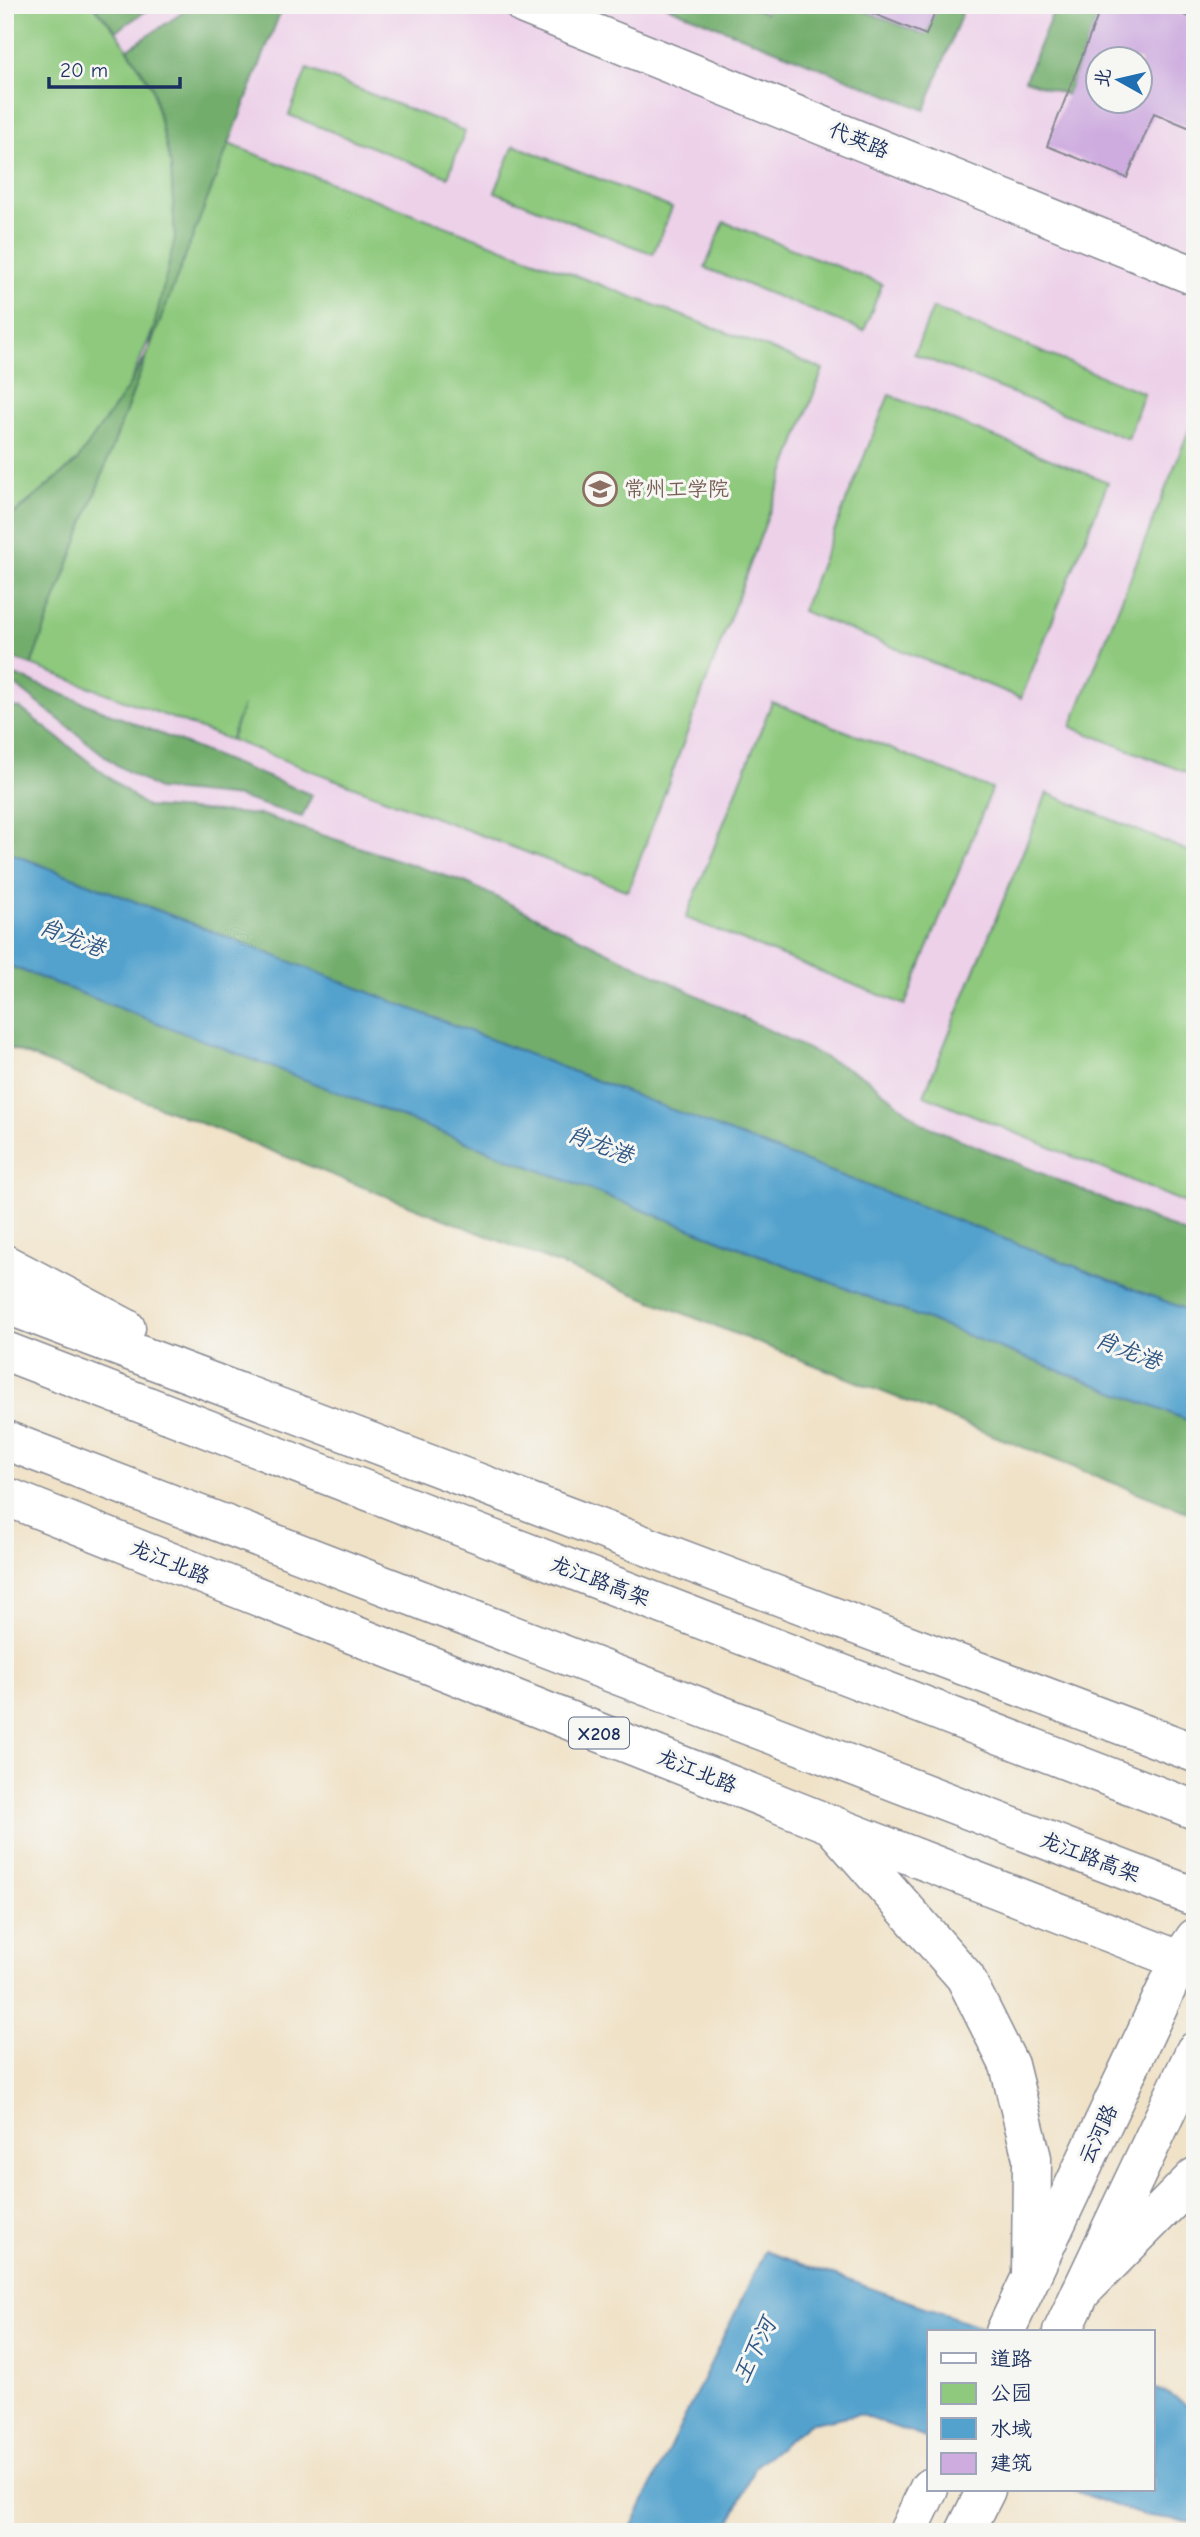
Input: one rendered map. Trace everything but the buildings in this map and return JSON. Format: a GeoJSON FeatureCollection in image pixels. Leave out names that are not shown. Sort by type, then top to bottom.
{"type":"FeatureCollection","features":[{"type":"Feature","properties":{"kind":"main road","name":"代英路"},"geometry":{"type":"LineString","coordinates":[[524,5],[1195,276]]}},
{"type":"Feature","properties":{"kind":"main road"},"geometry":{"type":"LineString","coordinates":[[5,1264],[270,1404]]}},
{"type":"Feature","properties":{"kind":"main road"},"geometry":{"type":"LineString","coordinates":[[5,1304],[1195,1753]]}},
{"type":"Feature","properties":{"kind":"main road","name":"龙江路高架"},"geometry":{"type":"LineString","coordinates":[[5,1351],[1195,1810]]}},
{"type":"Feature","properties":{"kind":"main road","name":"龙江路高架"},"geometry":{"type":"LineString","coordinates":[[5,1440],[1195,1897]]}},
{"type":"Feature","properties":{"kind":"main road","name":"龙江北路"},"geometry":{"type":"LineString","coordinates":[[5,1496],[832,1825],[1190,1954]]}},
{"type":"Feature","properties":{"kind":"main road"},"geometry":{"type":"LineString","coordinates":[[832,1825],[965,1977],[1009,2065],[1032,2158],[1018,2304]]}},
{"type":"Feature","properties":{"kind":"main road","name":"云河路"},"geometry":{"type":"LineString","coordinates":[[1018,2304],[1190,1954]]}},
{"type":"Feature","properties":{"kind":"main road"},"geometry":{"type":"LineString","coordinates":[[1070,2316],[1195,2051]]}},
{"type":"Feature","properties":{"kind":"main road"},"geometry":{"type":"LineString","coordinates":[[1070,2316],[1195,2178]]}},
{"type":"Feature","properties":{"kind":"main road"},"geometry":{"type":"LineString","coordinates":[[908,2532],[927,2492]]}},
{"type":"Feature","properties":{"kind":"main road"},"geometry":{"type":"LineString","coordinates":[[964,2532],[984,2494]]}},
{"type":"Feature","properties":{"kind":"shaded area","name":"常州工学院"},"geometry":{"type":"Polygon","coordinates":[[[5,5],[1195,5],[1195,1349],[5,876],[5,5]]]}},
{"type":"Feature","properties":{"kind":"green space"},"geometry":{"type":"Polygon","coordinates":[[[5,5],[93,5],[116,31],[152,87],[171,166],[175,238],[156,323],[123,399],[76,462],[16,512],[5,516],[5,5]]]}},
{"type":"Feature","properties":{"kind":"green space"},"geometry":{"type":"Polygon","coordinates":[[[93,5],[155,5],[116,31],[93,5]]]}},
{"type":"Feature","properties":{"kind":"green space"},"geometry":{"type":"Polygon","coordinates":[[[194,5],[283,5],[148,352],[175,238],[171,166],[152,87],[128,49],[194,5]]]}},
{"type":"Feature","properties":{"kind":"green space"},"geometry":{"type":"Polygon","coordinates":[[[664,5],[747,5],[765,13],[769,5],[850,5],[925,35],[938,5],[965,5],[925,110],[664,5]]]}},
{"type":"Feature","properties":{"kind":"green space"},"geometry":{"type":"Polygon","coordinates":[[[1056,5],[1102,5],[1067,95],[1025,80],[1056,5]]]}},
{"type":"Feature","properties":{"kind":"green space"},"geometry":{"type":"Polygon","coordinates":[[[307,69],[465,131],[448,177],[289,115],[307,69]]]}},
{"type":"Feature","properties":{"kind":"green space"},"geometry":{"type":"Polygon","coordinates":[[[226,143],[823,369],[628,891],[231,740],[243,705],[230,740],[31,665],[226,143]]]}},
{"type":"Feature","properties":{"kind":"green space"},"geometry":{"type":"Polygon","coordinates":[[[514,145],[672,208],[653,254],[495,192],[514,145]]]}},
{"type":"Feature","properties":{"kind":"green space"},"geometry":{"type":"Polygon","coordinates":[[[724,222],[882,284],[864,331],[705,268],[724,222]]]}},
{"type":"Feature","properties":{"kind":"green space"},"geometry":{"type":"Polygon","coordinates":[[[933,308],[1144,393],[1128,439],[914,354],[933,308]]]}},
{"type":"Feature","properties":{"kind":"green space"},"geometry":{"type":"Polygon","coordinates":[[[148,352],[31,665],[5,656],[5,516],[17,512],[76,462],[127,389],[148,352]]]}},
{"type":"Feature","properties":{"kind":"green space"},"geometry":{"type":"Polygon","coordinates":[[[889,395],[1108,482],[1021,698],[802,611],[889,395]]]}},
{"type":"Feature","properties":{"kind":"green space"},"geometry":{"type":"Polygon","coordinates":[[[1195,415],[1195,776],[1071,727],[1195,415]]]}},
{"type":"Feature","properties":{"kind":"green space"},"geometry":{"type":"Polygon","coordinates":[[[5,671],[312,795],[302,817],[239,797],[158,789],[115,764],[18,687],[5,687],[5,671]]]}},
{"type":"Feature","properties":{"kind":"green space"},"geometry":{"type":"Polygon","coordinates":[[[772,702],[992,789],[905,1005],[686,918],[772,702]]]}},
{"type":"Feature","properties":{"kind":"green space"},"geometry":{"type":"Polygon","coordinates":[[[5,706],[20,708],[147,807],[262,815],[467,883],[865,1077],[923,1124],[1195,1237],[1195,1313],[5,851],[5,706]]]}},
{"type":"Feature","properties":{"kind":"green space"},"geometry":{"type":"Polygon","coordinates":[[[1047,793],[1195,854],[1195,1207],[924,1095],[1047,793]]]}},
{"type":"Feature","properties":{"kind":"green space"},"geometry":{"type":"Polygon","coordinates":[[[5,964],[1195,1423],[1195,1515],[5,1046],[5,964]]]}},
{"type":"Feature","properties":{"kind":"water","name":"肖龙港"},"geometry":{"type":"Polygon","coordinates":[[[5,851],[1195,1313],[1195,1423],[5,964],[5,851]]]}},
{"type":"Feature","properties":{"kind":"water","name":"王下河"},"geometry":{"type":"Polygon","coordinates":[[[765,2251],[990,2330],[927,2330],[927,2438],[858,2414],[808,2424],[756,2466],[726,2532],[629,2532],[765,2251]]]}},
{"type":"Feature","properties":{"kind":"water"},"geometry":{"type":"Polygon","coordinates":[[[1154,2388],[1195,2410],[1195,2522],[1142,2515],[1077,2492],[1154,2492],[1154,2388]]]}},
{"type":"Feature","properties":{"kind":"place","name":"常州工学院"},"geometry":{"type":"Point","coordinates":[600,489]}}]}
